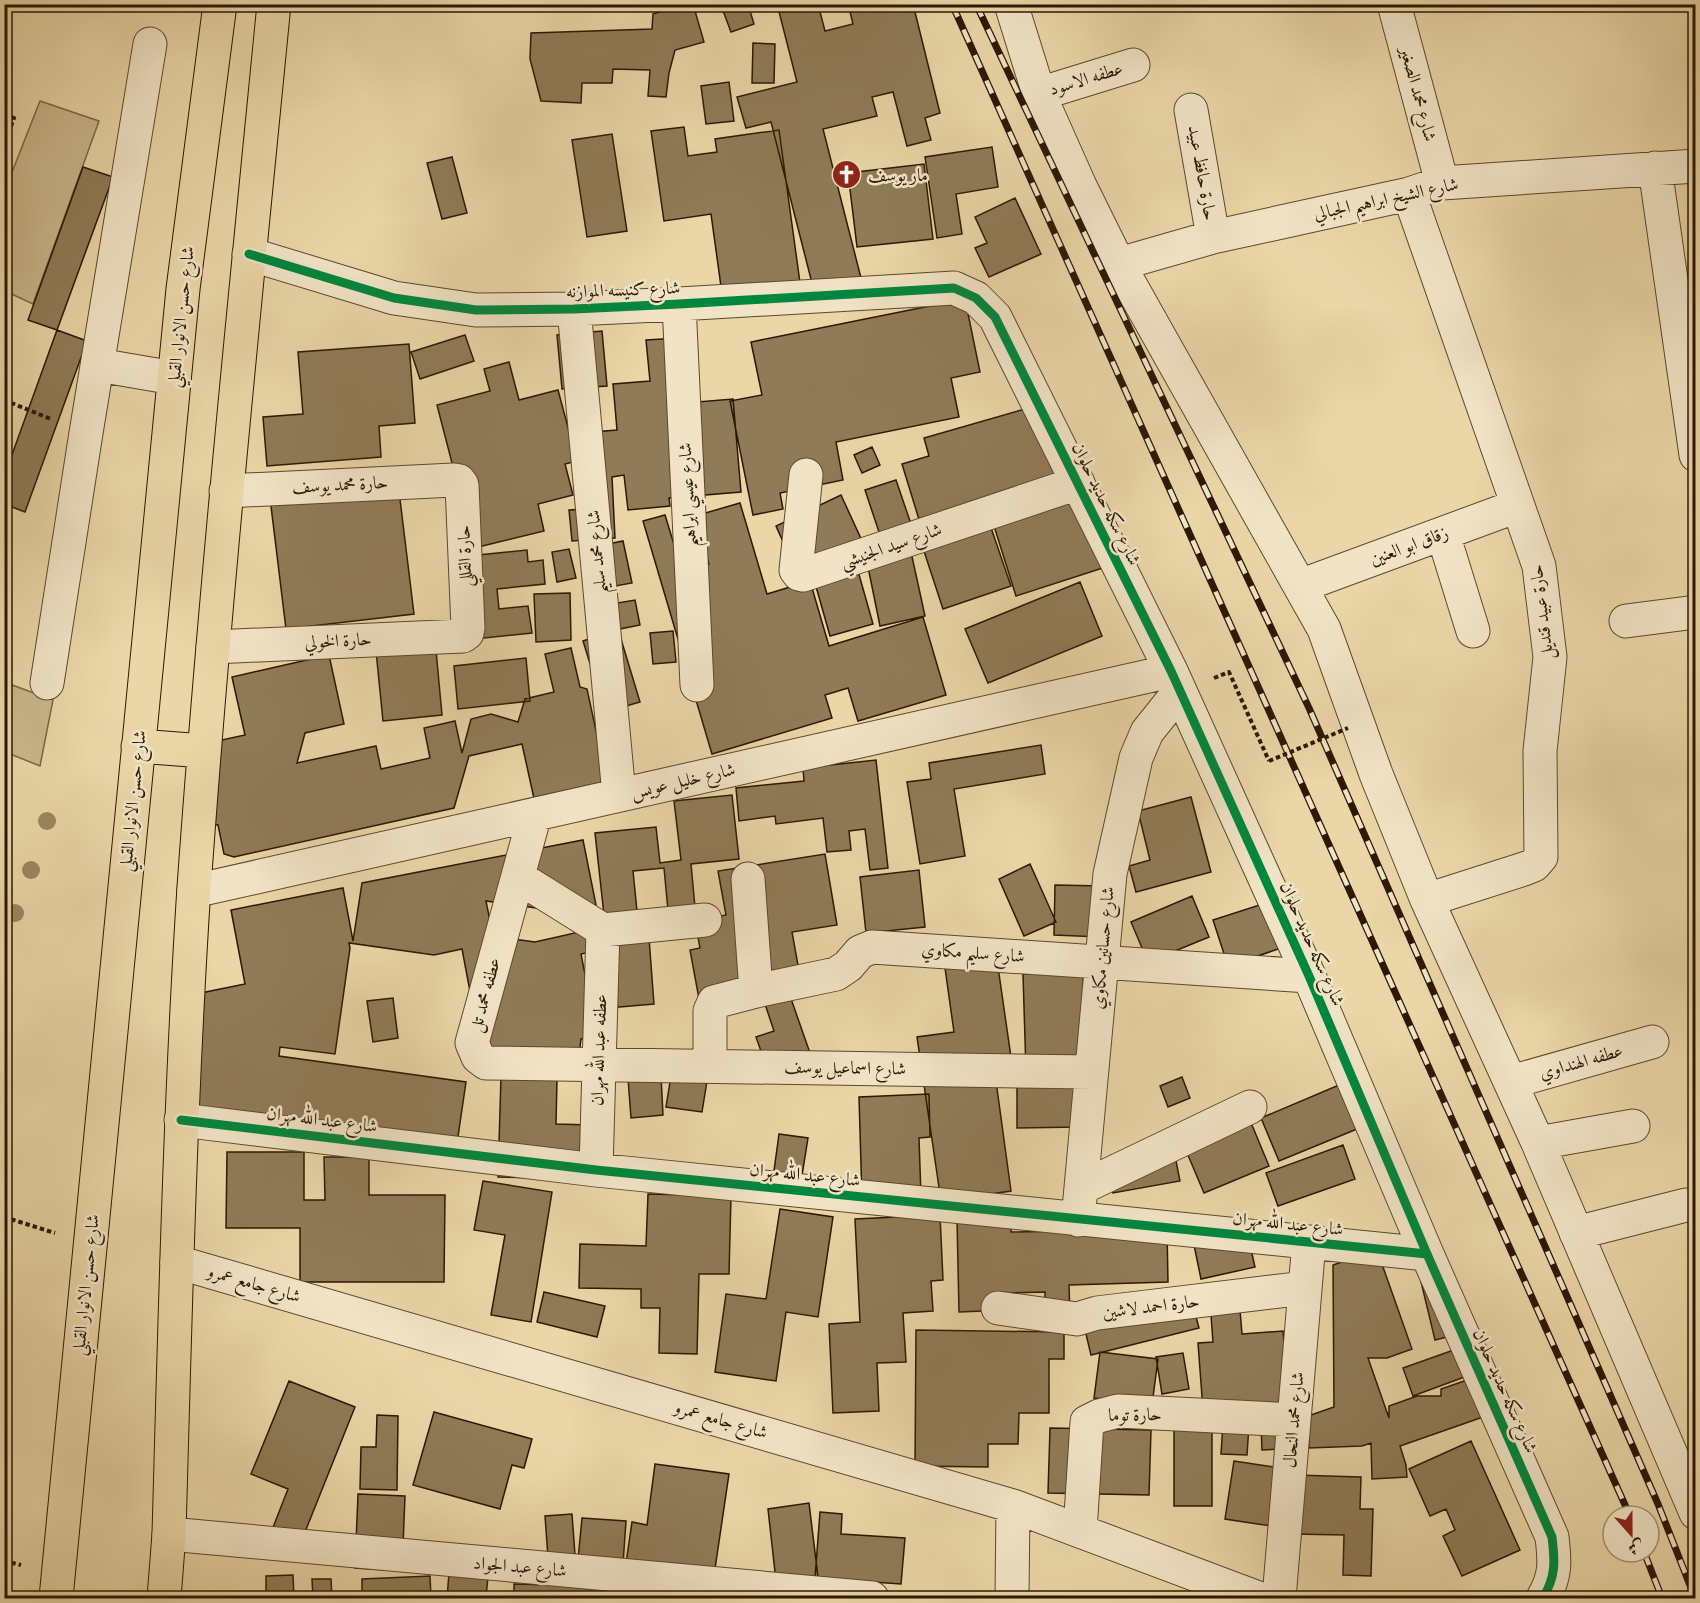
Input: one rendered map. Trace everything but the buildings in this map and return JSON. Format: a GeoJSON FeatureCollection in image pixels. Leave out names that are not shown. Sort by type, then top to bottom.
{"type":"FeatureCollection","features":[{"type":"Feature","properties":{"kind":"main road","name":"شارع حسن الانوار القبلي"},"geometry":{"type":"LineString","coordinates":[[56,1599],[183,289],[220,4]]}},
{"type":"Feature","properties":{"kind":"main road"},"geometry":{"type":"LineString","coordinates":[[164,1599],[169,1534],[181,1119],[194,891],[226,491],[274,4]]}},
{"type":"Feature","properties":{"kind":"main road"},"geometry":{"type":"LineString","coordinates":[[138,746],[204,751]]}},
{"type":"Feature","properties":{"kind":"street"},"geometry":{"type":"LineString","coordinates":[[1011,4],[1039,94],[1080,186],[1119,264],[1324,629],[1376,774],[1427,900],[1538,1143],[1695,1513]]}},
{"type":"Feature","properties":{"kind":"street","name":"شارع محمد الصغير"},"geometry":{"type":"LineString","coordinates":[[1394,4],[1442,183]]}},
{"type":"Feature","properties":{"kind":"street"},"geometry":{"type":"LineString","coordinates":[[47,683],[150,44]]}},
{"type":"Feature","properties":{"kind":"street","name":"عطفه الاسود"},"geometry":{"type":"LineString","coordinates":[[1039,94],[1133,65]]}},
{"type":"Feature","properties":{"kind":"street","name":"حارة حافظ عبيد"},"geometry":{"type":"LineString","coordinates":[[1191,110],[1213,237]]}},
{"type":"Feature","properties":{"kind":"street","name":"شارع الشيخ ابراهيم الجبالي"},"geometry":{"type":"LineString","coordinates":[[1119,264],[1213,237],[1409,194],[1442,183],[1695,166]]}},
{"type":"Feature","properties":{"kind":"street"},"geometry":{"type":"LineString","coordinates":[[1655,168],[1695,450]]}},
{"type":"Feature","properties":{"kind":"street","name":"حارة عبيد قنديل"},"geometry":{"type":"LineString","coordinates":[[1409,194],[1539,566],[1550,657],[1540,751],[1540,857],[1534,865],[1524,869],[1427,900]]}},
{"type":"Feature","properties":{"kind":"street","name":"شارع كنيسه الموازنه"},"geometry":{"type":"LineString","coordinates":[[249,254],[394,298],[476,310],[574,309],[954,288],[976,298],[995,317]]}},
{"type":"Feature","properties":{"kind":"street","name":"شارع عيسي ابراهيم"},"geometry":{"type":"LineString","coordinates":[[679,304],[697,686]]}},
{"type":"Feature","properties":{"kind":"street","name":"شارع محمد سليم"},"geometry":{"type":"LineString","coordinates":[[574,309],[619,795]]}},
{"type":"Feature","properties":{"kind":"street","name":"شارع سكه حديد حلوان"},"geometry":{"type":"LineString","coordinates":[[995,317],[1175,682],[1309,976],[1427,1254],[1552,1537],[1556,1565],[1543,1599]]}},
{"type":"Feature","properties":{"kind":"street"},"geometry":{"type":"LineString","coordinates":[[98,365],[174,378]]}},
{"type":"Feature","properties":{"kind":"street","name":"شارع سيد الجنيشي"},"geometry":{"type":"LineString","coordinates":[[806,475],[796,570],[803,575],[1078,483]]}},
{"type":"Feature","properties":{"kind":"street","name":"حارة محمد يوسف"},"geometry":{"type":"LineString","coordinates":[[226,491],[453,480]]}},
{"type":"Feature","properties":{"kind":"street","name":"حارة القللي"},"geometry":{"type":"LineString","coordinates":[[453,480],[459,481],[462,485],[468,628],[467,633],[463,636]]}},
{"type":"Feature","properties":{"kind":"street","name":"زقاق ابو العنين"},"geometry":{"type":"LineString","coordinates":[[1300,586],[1517,506]]}},
{"type":"Feature","properties":{"kind":"street"},"geometry":{"type":"LineString","coordinates":[[1443,534],[1473,631]]}},
{"type":"Feature","properties":{"kind":"street"},"geometry":{"type":"LineString","coordinates":[[1626,621],[1695,612]]}},
{"type":"Feature","properties":{"kind":"street","name":"حارة الخولي"},"geometry":{"type":"LineString","coordinates":[[213,647],[463,636]]}},
{"type":"Feature","properties":{"kind":"street","name":"شارع خليل عويس"},"geometry":{"type":"LineString","coordinates":[[194,891],[619,795],[1175,682]]}},
{"type":"Feature","properties":{"kind":"street","name":"شارع حسانين مكاوي"},"geometry":{"type":"LineString","coordinates":[[1078,1220],[1110,874],[1136,758],[1147,732],[1175,682]]}},
{"type":"Feature","properties":{"kind":"street","name":"عطفه محمد تل"},"geometry":{"type":"LineString","coordinates":[[535,814],[472,1043],[478,1057],[486,1063],[599,1065]]}},
{"type":"Feature","properties":{"kind":"street"},"geometry":{"type":"LineString","coordinates":[[518,877],[603,930],[705,920]]}},
{"type":"Feature","properties":{"kind":"street"},"geometry":{"type":"LineString","coordinates":[[748,879],[756,991]]}},
{"type":"Feature","properties":{"kind":"street","name":"عطفه عبد الله مهران"},"geometry":{"type":"LineString","coordinates":[[596,1170],[603,930]]}},
{"type":"Feature","properties":{"kind":"street","name":"شارع سليم مكاوي"},"geometry":{"type":"LineString","coordinates":[[711,1066],[711,1011],[714,1002],[836,974],[848,966],[860,952],[872,947],[1309,976]]}},
{"type":"Feature","properties":{"kind":"street","name":"عطفه الهنداوي"},"geometry":{"type":"LineString","coordinates":[[1510,1083],[1652,1042]]}},
{"type":"Feature","properties":{"kind":"street","name":"شارع اسماعيل يوسف"},"geometry":{"type":"LineString","coordinates":[[599,1065],[1091,1072]]}},
{"type":"Feature","properties":{"kind":"street"},"geometry":{"type":"LineString","coordinates":[[1081,1188],[1250,1107]]}},
{"type":"Feature","properties":{"kind":"street","name":"شارع عبد الله مهران"},"geometry":{"type":"LineString","coordinates":[[181,1119],[596,1170],[1427,1254]]}},
{"type":"Feature","properties":{"kind":"street"},"geometry":{"type":"LineString","coordinates":[[1538,1143],[1633,1126]]}},
{"type":"Feature","properties":{"kind":"street"},"geometry":{"type":"LineString","coordinates":[[1576,1233],[1686,1205]]}},
{"type":"Feature","properties":{"kind":"street","name":"شارع محمد النحال"},"geometry":{"type":"LineString","coordinates":[[1279,1599],[1309,1242]]}},
{"type":"Feature","properties":{"kind":"street","name":"شارع جامع عمرو"},"geometry":{"type":"LineString","coordinates":[[177,1262],[1013,1506],[1258,1599]]}},
{"type":"Feature","properties":{"kind":"street","name":"حارة احمد لاشين"},"geometry":{"type":"LineString","coordinates":[[998,1308],[1077,1319],[1097,1313],[1305,1288]]}},
{"type":"Feature","properties":{"kind":"street","name":"حارة توما"},"geometry":{"type":"LineString","coordinates":[[1080,1531],[1087,1422],[1118,1411],[1294,1420]]}},
{"type":"Feature","properties":{"kind":"street"},"geometry":{"type":"LineString","coordinates":[[1012,1599],[1013,1506]]}},
{"type":"Feature","properties":{"kind":"street","name":"شارع عبد الجواد"},"geometry":{"type":"LineString","coordinates":[[169,1534],[659,1589],[872,1599]]}},
{"type":"Feature","properties":{"kind":"path"},"geometry":{"type":"LineString","coordinates":[[4,115],[14,118],[4,145]]}},
{"type":"Feature","properties":{"kind":"path"},"geometry":{"type":"LineString","coordinates":[[1229,672],[1269,761],[1348,728]]}},
{"type":"Feature","properties":{"kind":"path"},"geometry":{"type":"LineString","coordinates":[[4,768],[7,768],[4,774]]}},
{"type":"Feature","properties":{"kind":"path"},"geometry":{"type":"LineString","coordinates":[[4,1217],[90,1244]]}},
{"type":"Feature","properties":{"kind":"shaded area"},"geometry":{"type":"Polygon","coordinates":[[[40,101],[99,121],[33,304],[5,291],[5,190],[40,101]]]}},
{"type":"Feature","properties":{"kind":"shaded area"},"geometry":{"type":"Polygon","coordinates":[[[4,682],[53,700],[40,766],[5,752],[4,682]]]}},
{"type":"Feature","properties":{"kind":"railway"},"geometry":{"type":"LineString","coordinates":[[952,4],[1625,1504]]}},
{"type":"Feature","properties":{"kind":"railway"},"geometry":{"type":"LineString","coordinates":[[976,4],[1309,708],[1658,1504],[1695,1598]]}},
{"type":"Feature","properties":{"kind":"railway"},"geometry":{"type":"LineString","coordinates":[[1649,1564],[1662,1598]]}},
{"type":"Feature","properties":{"kind":"cycle path"},"geometry":{"type":"LineString","coordinates":[[249,254],[394,298],[476,310],[574,309],[954,288],[976,298],[995,317],[1171,671],[1309,976],[1427,1254],[1552,1537],[1554,1569],[1543,1598]]}},
{"type":"Feature","properties":{"kind":"cycle path"},"geometry":{"type":"LineString","coordinates":[[181,1120],[596,1170],[1427,1254]]}},
{"type":"Feature","properties":{"kind":"place","name":"مار يوسف"},"geometry":{"type":"Point","coordinates":[847,175]}}]}
